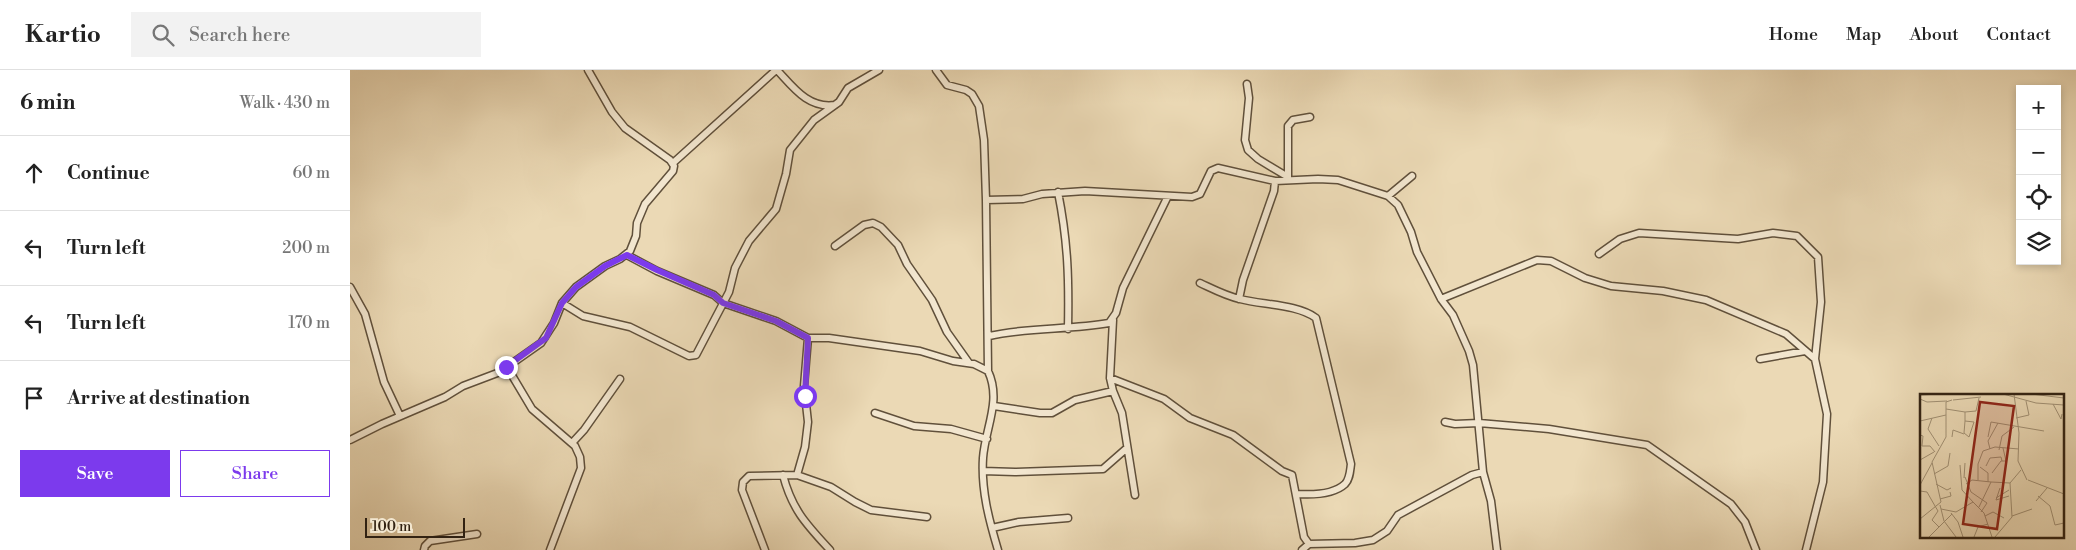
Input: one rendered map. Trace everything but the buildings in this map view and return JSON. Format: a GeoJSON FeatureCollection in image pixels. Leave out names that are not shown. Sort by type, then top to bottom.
{"type":"FeatureCollection","features":[{"type":"Feature","properties":{"kind":"street"},"geometry":{"type":"LineString","coordinates":[[588,70],[612,112],[625,128],[673,163]]}},
{"type":"Feature","properties":{"kind":"street"},"geometry":{"type":"LineString","coordinates":[[350,440],[439,400],[463,386],[500,372],[546,338],[562,303],[585,279],[627,255],[634,243],[637,223],[645,204],[673,172],[673,163],[776,70],[800,94],[810,101],[820,105],[835,105]]}},
{"type":"Feature","properties":{"kind":"street"},"geometry":{"type":"LineString","coordinates":[[562,303],[583,316],[630,326],[691,356],[696,355],[729,292],[735,268],[749,241],[776,209],[786,174],[790,150],[814,120],[835,105],[848,88],[879,70]]}},
{"type":"Feature","properties":{"kind":"street"},"geometry":{"type":"LineString","coordinates":[[936,70],[947,85],[966,90],[972,94],[979,106],[984,140],[989,336],[988,371],[993,385],[994,406],[983,456],[983,471],[985,502],[998,550]]}},
{"type":"Feature","properties":{"kind":"street"},"geometry":{"type":"LineString","coordinates":[[1247,84],[1249,98],[1245,140],[1248,150],[1288,179]]}},
{"type":"Feature","properties":{"kind":"street"},"geometry":{"type":"LineString","coordinates":[[1288,179],[1288,126],[1293,120],[1310,117]]}},
{"type":"Feature","properties":{"kind":"street"},"geometry":{"type":"LineString","coordinates":[[986,200],[1085,191],[1197,196],[1212,169],[1218,168],[1276,181],[1288,179],[1338,180],[1388,196],[1398,205],[1411,232],[1417,252],[1442,299],[1453,315],[1469,351],[1477,388],[1483,472],[1491,501],[1497,550]]}},
{"type":"Feature","properties":{"kind":"street"},"geometry":{"type":"LineString","coordinates":[[1388,196],[1412,176]]}},
{"type":"Feature","properties":{"kind":"street"},"geometry":{"type":"LineString","coordinates":[[1239,299],[1243,280],[1276,181]]}},
{"type":"Feature","properties":{"kind":"street"},"geometry":{"type":"LineString","coordinates":[[1058,192],[1069,260],[1068,329]]}},
{"type":"Feature","properties":{"kind":"street"},"geometry":{"type":"LineString","coordinates":[[1135,495],[1122,413],[1110,378],[1113,320],[1123,288],[1168,196]]}},
{"type":"Feature","properties":{"kind":"street"},"geometry":{"type":"LineString","coordinates":[[834,246],[864,225],[873,223],[881,227],[898,245],[907,264],[932,300],[947,332],[969,363]]}},
{"type":"Feature","properties":{"kind":"street"},"geometry":{"type":"LineString","coordinates":[[1599,254],[1620,239],[1640,234],[1738,239],[1773,233],[1797,236],[1818,257],[1822,294],[1815,359],[1827,414],[1823,482],[1806,550]]}},
{"type":"Feature","properties":{"kind":"street"},"geometry":{"type":"LineString","coordinates":[[627,255],[714,295],[723,303],[776,321],[808,338],[829,338],[920,351],[953,361],[969,363],[988,371]]}},
{"type":"Feature","properties":{"kind":"street"},"geometry":{"type":"LineString","coordinates":[[1442,299],[1538,260],[1551,261],[1585,278],[1611,286],[1663,291],[1706,300],[1786,334],[1815,359]]}},
{"type":"Feature","properties":{"kind":"street"},"geometry":{"type":"LineString","coordinates":[[1200,283],[1239,299],[1275,304],[1310,314],[1317,322],[1351,464],[1349,476],[1345,483],[1335,489],[1310,495],[1297,494]]}},
{"type":"Feature","properties":{"kind":"street"},"geometry":{"type":"LineString","coordinates":[[350,287],[365,314],[384,382],[400,416]]}},
{"type":"Feature","properties":{"kind":"street"},"geometry":{"type":"LineString","coordinates":[[989,336],[1003,333],[1068,329],[1109,323],[1113,320]]}},
{"type":"Feature","properties":{"kind":"street"},"geometry":{"type":"LineString","coordinates":[[797,475],[805,446],[808,422],[804,386],[808,338]]}},
{"type":"Feature","properties":{"kind":"street"},"geometry":{"type":"LineString","coordinates":[[1760,359],[1805,352]]}},
{"type":"Feature","properties":{"kind":"street"},"geometry":{"type":"LineString","coordinates":[[506,367],[532,408],[572,443],[580,457],[581,468],[550,550]]}},
{"type":"Feature","properties":{"kind":"street"},"geometry":{"type":"LineString","coordinates":[[1110,378],[1164,399],[1190,418],[1233,435],[1282,471],[1292,475],[1304,537],[1309,544]]}},
{"type":"Feature","properties":{"kind":"street"},"geometry":{"type":"LineString","coordinates":[[572,443],[584,430],[620,379]]}},
{"type":"Feature","properties":{"kind":"street"},"geometry":{"type":"LineString","coordinates":[[994,406],[1052,413],[1075,400],[1113,391]]}},
{"type":"Feature","properties":{"kind":"street"},"geometry":{"type":"LineString","coordinates":[[875,413],[914,426],[951,429],[987,439]]}},
{"type":"Feature","properties":{"kind":"street"},"geometry":{"type":"LineString","coordinates":[[1445,422],[1549,429],[1647,444],[1731,504],[1745,522],[1756,550]]}},
{"type":"Feature","properties":{"kind":"street"},"geometry":{"type":"LineString","coordinates":[[983,471],[1016,472],[1103,469],[1128,448]]}},
{"type":"Feature","properties":{"kind":"street"},"geometry":{"type":"LineString","coordinates":[[1302,550],[1309,544],[1355,543],[1373,540],[1386,531],[1398,515],[1472,475],[1483,472]]}},
{"type":"Feature","properties":{"kind":"street"},"geometry":{"type":"LineString","coordinates":[[784,475],[792,504],[807,525],[830,550]]}},
{"type":"Feature","properties":{"kind":"street"},"geometry":{"type":"LineString","coordinates":[[765,550],[743,494],[742,485],[745,478],[750,476],[797,475],[831,487],[854,502],[871,510],[927,517]]}},
{"type":"Feature","properties":{"kind":"street"},"geometry":{"type":"LineString","coordinates":[[992,528],[1019,522],[1068,518]]}},
{"type":"Feature","properties":{"kind":"street"},"geometry":{"type":"LineString","coordinates":[[424,550],[430,541],[477,534]]}},
{"type":"Feature","properties":{"kind":"route"},"geometry":{"type":"LineString","coordinates":[[506,367],[546,338],[554,324],[560,306],[576,287],[605,266],[627,255],[714,295],[723,303],[776,321],[808,338],[804,386],[805,396]]}}]}
